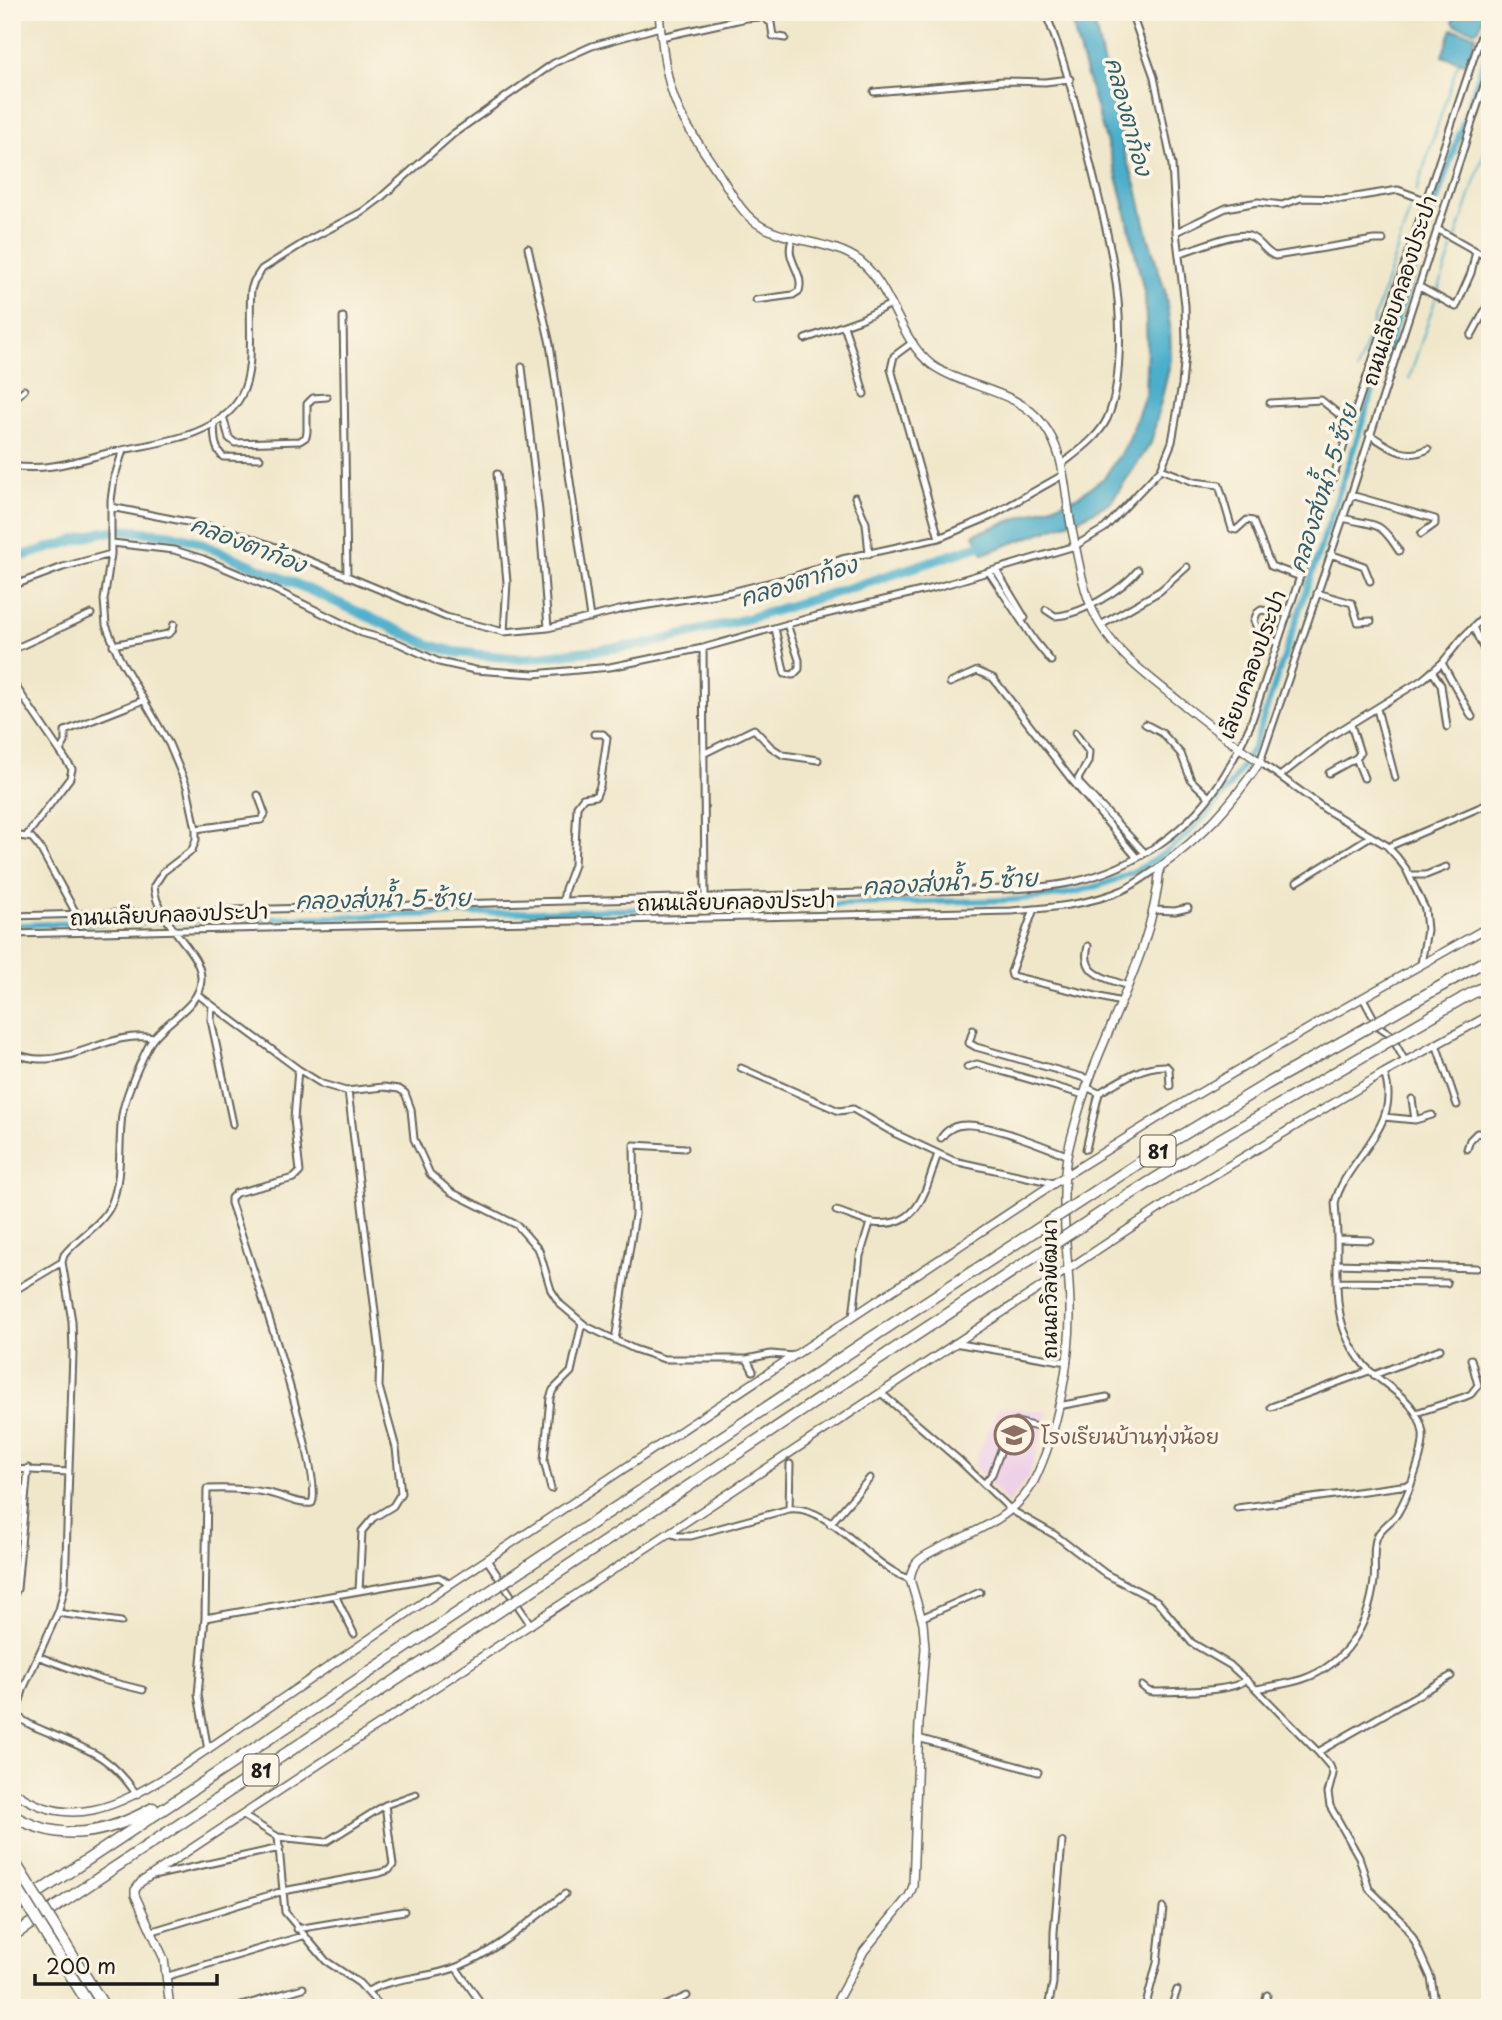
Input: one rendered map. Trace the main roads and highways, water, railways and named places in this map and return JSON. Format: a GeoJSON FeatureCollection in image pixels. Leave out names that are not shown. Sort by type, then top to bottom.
{"type":"FeatureCollection","features":[{"type":"Feature","properties":{"kind":"highway","name":"81"},"geometry":{"type":"LineString","coordinates":[[12,1910],[874,1336],[1187,1133],[1301,1064],[1490,958]]}},
{"type":"Feature","properties":{"kind":"highway","name":"81"},"geometry":{"type":"LineString","coordinates":[[12,1936],[890,1352],[1182,1162],[1328,1075],[1490,984]]}},
{"type":"Feature","properties":{"kind":"highway"},"geometry":{"type":"LineString","coordinates":[[12,1815],[47,1831],[71,1834],[95,1832],[132,1820],[218,1772]]}},
{"type":"Feature","properties":{"kind":"highway"},"geometry":{"type":"LineString","coordinates":[[12,1858],[105,2008]]}},
{"type":"Feature","properties":{"kind":"highway"},"geometry":{"type":"LineString","coordinates":[[12,1880],[91,2008]]}},
{"type":"Feature","properties":{"kind":"main road","name":"ถนนเลียบคลองประปา"},"geometry":{"type":"LineString","coordinates":[[659,12],[661,37],[674,97],[686,123],[733,196],[760,225],[792,240],[832,249],[861,262],[923,355],[938,368],[1023,406],[1037,417],[1049,432],[1059,453],[1075,546],[1091,604],[1101,625],[1118,651],[1257,760],[1242,789],[1214,822],[1160,867]]}},
{"type":"Feature","properties":{"kind":"main road","name":"ถนนถวิลพัฒนา"},"geometry":{"type":"LineString","coordinates":[[833,2008],[864,1951],[909,1896],[913,1886],[918,1738],[925,1648],[921,1618],[910,1579],[914,1566],[921,1558],[979,1530],[1023,1499],[1035,1479],[1058,1406],[1067,1362],[1070,1312],[1065,1176],[1067,1155],[1086,1087],[1142,951],[1154,910],[1160,867]]}},
{"type":"Feature","properties":{"kind":"main road"},"geometry":{"type":"LineString","coordinates":[[12,1790],[32,1802],[74,1812],[113,1806],[137,1795],[1054,1183],[1174,1108],[1490,926]]}},
{"type":"Feature","properties":{"kind":"main road"},"geometry":{"type":"LineString","coordinates":[[170,2008],[168,1976],[153,1931],[135,1890],[148,1877],[1180,1195],[1384,1073],[1490,1015]]}},
{"type":"Feature","properties":{"kind":"water"},"geometry":{"type":"Polygon","coordinates":[[[1071,12],[1092,12],[1103,62],[1117,105],[1124,153],[1137,188],[1165,291],[1171,360],[1151,443],[1111,502],[1081,518],[983,554],[974,534],[1077,497],[1104,478],[1128,442],[1145,395],[1145,296],[1121,191],[1076,39],[1071,12]]]}},
{"type":"Feature","properties":{"kind":"water"},"geometry":{"type":"Polygon","coordinates":[[[1456,12],[1484,12],[1479,29],[1476,31],[1455,25],[1453,21],[1456,12]]]}},
{"type":"Feature","properties":{"kind":"water"},"geometry":{"type":"Polygon","coordinates":[[[1452,29],[1476,35],[1467,64],[1442,56],[1452,29]]]}},
{"type":"Feature","properties":{"kind":"waterway","name":"คลองส่งน้ำ 5 ซ้าย"},"geometry":{"type":"LineString","coordinates":[[12,925],[1011,900],[1074,892],[1105,884],[1133,872],[1181,840],[1202,820],[1221,798],[1254,746],[1490,42]]}},
{"type":"Feature","properties":{"kind":"waterway"},"geometry":{"type":"LineString","coordinates":[[1416,192],[1458,63]]}},
{"type":"Feature","properties":{"kind":"waterway"},"geometry":{"type":"LineString","coordinates":[[1456,238],[1490,135]]}},
{"type":"Feature","properties":{"kind":"waterway"},"geometry":{"type":"LineString","coordinates":[[1357,371],[1413,201]]}},
{"type":"Feature","properties":{"kind":"waterway"},"geometry":{"type":"LineString","coordinates":[[1409,379],[1452,249]]}},
{"type":"Feature","properties":{"kind":"waterway","name":"คลองตาก้อง"},"geometry":{"type":"LineString","coordinates":[[12,559],[103,532],[122,530],[169,534],[192,540],[310,590],[430,645],[455,652],[521,659],[648,644],[750,618],[991,542]]}},
{"type":"Feature","properties":{"kind":"place","name":"โรงเรียนบ้านทุ่งน้อย"},"geometry":{"type":"Point","coordinates":[1014,1435]}}]}
